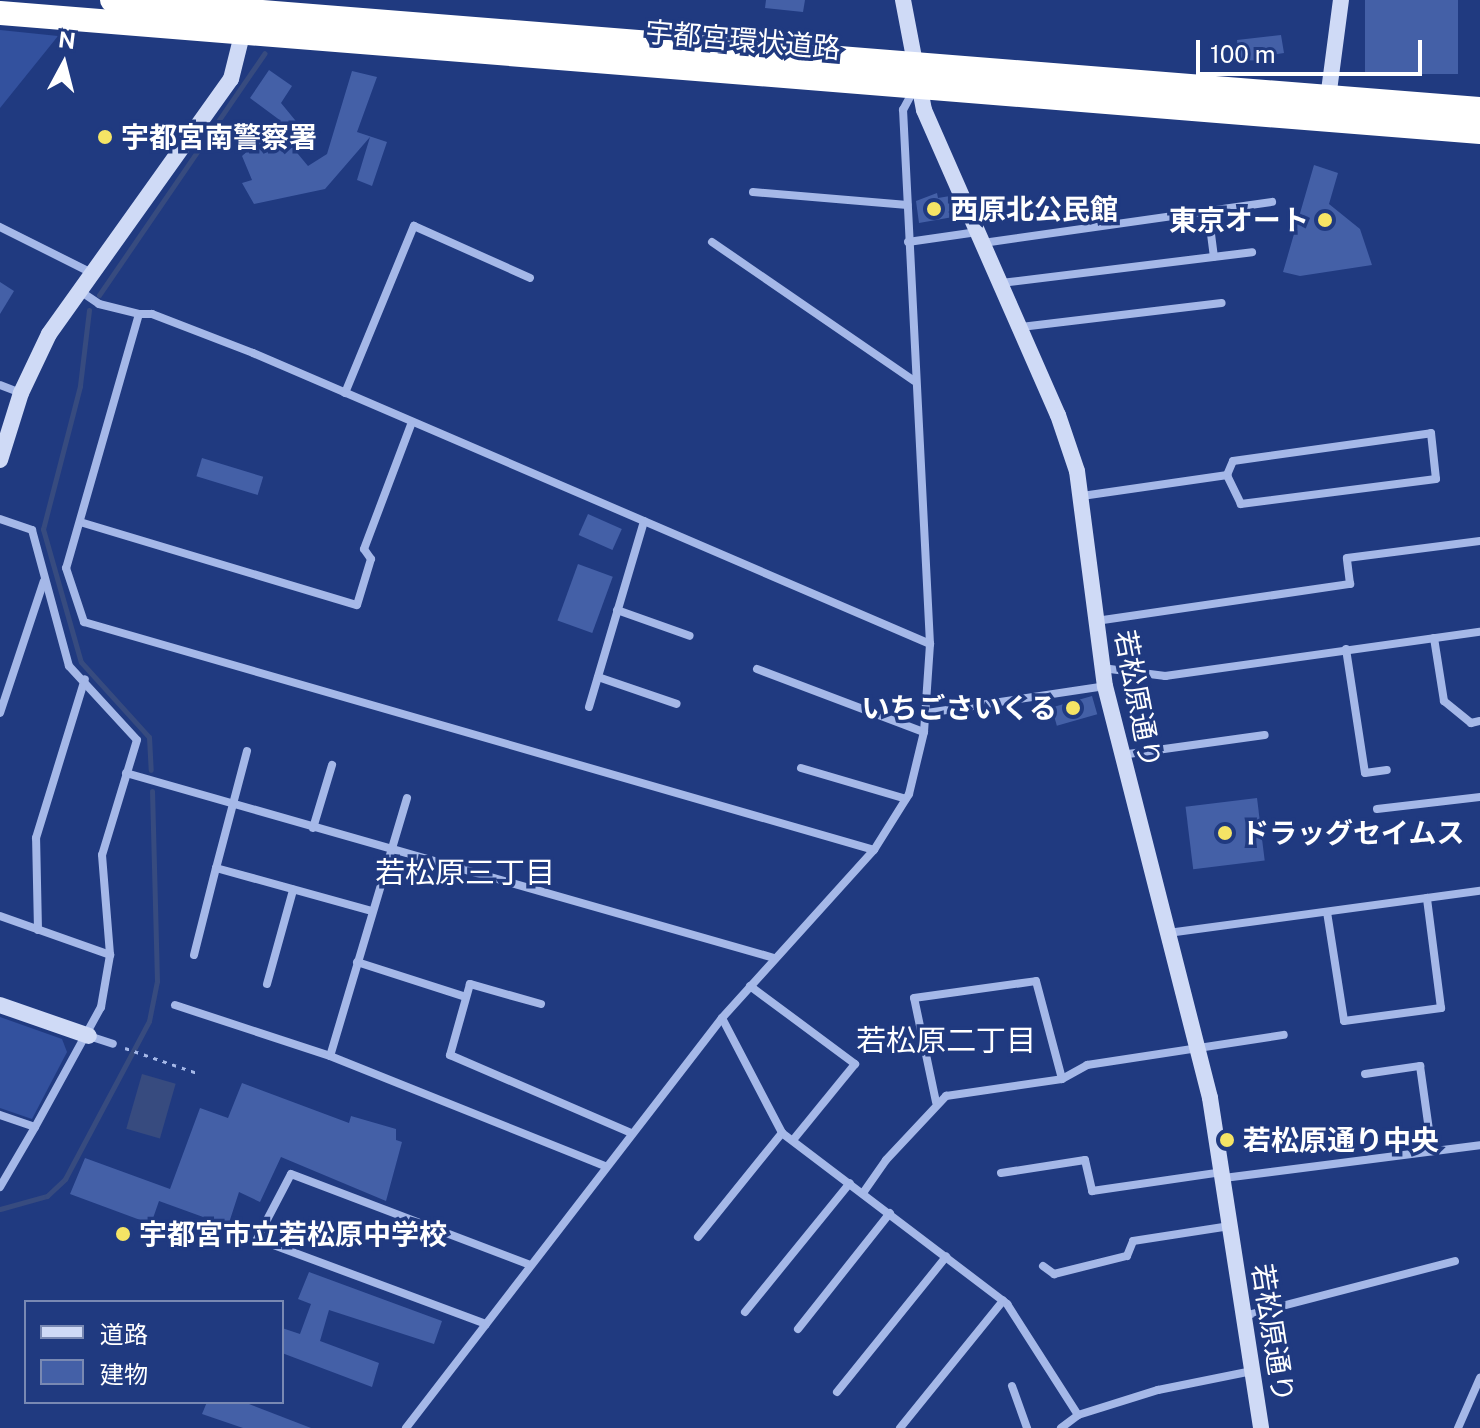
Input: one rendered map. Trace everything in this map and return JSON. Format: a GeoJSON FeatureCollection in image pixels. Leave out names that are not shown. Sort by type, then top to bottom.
{"type":"FeatureCollection","features":[{"type":"Feature","properties":{"kind":"highway","name":"宇都宮環状道路"},"geometry":{"type":"LineString","coordinates":[[112,0],[245,22]]}},
{"type":"Feature","properties":{"kind":"highway","name":"宇都宮環状道路"},"geometry":{"type":"LineString","coordinates":[[0,13],[245,22],[1327,107],[1480,109]]}},
{"type":"Feature","properties":{"kind":"highway","name":"宇都宮環状道路"},"geometry":{"type":"LineString","coordinates":[[1327,107],[1480,132]]}},
{"type":"Feature","properties":{"kind":"street","name":"若松原通り"},"geometry":{"type":"LineString","coordinates":[[903,0],[915,74],[980,237],[1058,415],[1082,496],[1105,686],[1198,1050],[1223,1175],[1261,1428]]}},
{"type":"Feature","properties":{"kind":"street"},"geometry":{"type":"LineString","coordinates":[[1327,107],[1341,0]]}},
{"type":"Feature","properties":{"kind":"street"},"geometry":{"type":"LineString","coordinates":[[0,460],[21,393],[49,334],[231,79],[245,22]]}},
{"type":"Feature","properties":{"kind":"street"},"geometry":{"type":"LineString","coordinates":[[406,1428],[722,1018],[874,850],[906,799],[927,713],[930,644],[914,381],[903,110],[915,74]]}},
{"type":"Feature","properties":{"kind":"street"},"geometry":{"type":"LineString","coordinates":[[753,192],[907,205]]}},
{"type":"Feature","properties":{"kind":"street"},"geometry":{"type":"LineString","coordinates":[[908,242],[980,237],[1272,202]]}},
{"type":"Feature","properties":{"kind":"street"},"geometry":{"type":"LineString","coordinates":[[1208,211],[1214,257]]}},
{"type":"Feature","properties":{"kind":"street"},"geometry":{"type":"LineString","coordinates":[[345,393],[414,226],[530,278]]}},
{"type":"Feature","properties":{"kind":"street"},"geometry":{"type":"LineString","coordinates":[[0,227],[92,273]]}},
{"type":"Feature","properties":{"kind":"street"},"geometry":{"type":"LineString","coordinates":[[712,242],[914,381]]}},
{"type":"Feature","properties":{"kind":"street"},"geometry":{"type":"LineString","coordinates":[[1001,283],[1252,252]]}},
{"type":"Feature","properties":{"kind":"street"},"geometry":{"type":"LineString","coordinates":[[79,291],[99,304],[139,314],[152,314],[345,393],[930,644]]}},
{"type":"Feature","properties":{"kind":"street"},"geometry":{"type":"LineString","coordinates":[[1021,327],[1222,303]]}},
{"type":"Feature","properties":{"kind":"street"},"geometry":{"type":"LineString","coordinates":[[139,314],[66,568],[84,622],[874,850]]}},
{"type":"Feature","properties":{"kind":"street"},"geometry":{"type":"LineString","coordinates":[[0,385],[21,393]]}},
{"type":"Feature","properties":{"kind":"street"},"geometry":{"type":"LineString","coordinates":[[80,522],[357,605],[371,559],[364,549],[412,422]]}},
{"type":"Feature","properties":{"kind":"street"},"geometry":{"type":"LineString","coordinates":[[1431,433],[1436,479],[1241,504],[1227,475],[1233,461],[1431,433]]}},
{"type":"Feature","properties":{"kind":"street"},"geometry":{"type":"LineString","coordinates":[[1082,496],[1227,475]]}},
{"type":"Feature","properties":{"kind":"street"},"geometry":{"type":"LineString","coordinates":[[0,519],[32,530],[69,666],[85,679],[137,740],[102,855],[110,955],[105,991],[89,1036],[0,1187]]}},
{"type":"Feature","properties":{"kind":"street"},"geometry":{"type":"LineString","coordinates":[[589,707],[644,521]]}},
{"type":"Feature","properties":{"kind":"street"},"geometry":{"type":"LineString","coordinates":[[1096,621],[1350,584],[1347,558],[1480,541]]}},
{"type":"Feature","properties":{"kind":"street"},"geometry":{"type":"LineString","coordinates":[[0,713],[44,580]]}},
{"type":"Feature","properties":{"kind":"street"},"geometry":{"type":"LineString","coordinates":[[617,610],[690,636]]}},
{"type":"Feature","properties":{"kind":"street"},"geometry":{"type":"LineString","coordinates":[[1102,668],[1165,676],[1480,632]]}},
{"type":"Feature","properties":{"kind":"street"},"geometry":{"type":"LineString","coordinates":[[1434,638],[1444,701],[1471,723],[1480,721]]}},
{"type":"Feature","properties":{"kind":"street"},"geometry":{"type":"LineString","coordinates":[[1346,649],[1365,773],[1387,770]]}},
{"type":"Feature","properties":{"kind":"street"},"geometry":{"type":"LineString","coordinates":[[757,669],[924,732]]}},
{"type":"Feature","properties":{"kind":"street"},"geometry":{"type":"LineString","coordinates":[[598,677],[677,704]]}},
{"type":"Feature","properties":{"kind":"street"},"geometry":{"type":"LineString","coordinates":[[38,930],[36,838],[85,679]]}},
{"type":"Feature","properties":{"kind":"street"},"geometry":{"type":"LineString","coordinates":[[927,713],[1105,686]]}},
{"type":"Feature","properties":{"kind":"street"},"geometry":{"type":"LineString","coordinates":[[1121,755],[1265,735]]}},
{"type":"Feature","properties":{"kind":"street"},"geometry":{"type":"LineString","coordinates":[[194,955],[247,751]]}},
{"type":"Feature","properties":{"kind":"street"},"geometry":{"type":"LineString","coordinates":[[313,828],[332,765]]}},
{"type":"Feature","properties":{"kind":"street"},"geometry":{"type":"LineString","coordinates":[[801,768],[906,799]]}},
{"type":"Feature","properties":{"kind":"street"},"geometry":{"type":"LineString","coordinates":[[126,773],[774,958]]}},
{"type":"Feature","properties":{"kind":"street"},"geometry":{"type":"LineString","coordinates":[[1377,809],[1480,797]]}},
{"type":"Feature","properties":{"kind":"street"},"geometry":{"type":"LineString","coordinates":[[330,1056],[407,798]]}},
{"type":"Feature","properties":{"kind":"street"},"geometry":{"type":"LineString","coordinates":[[216,868],[372,911]]}},
{"type":"Feature","properties":{"kind":"street"},"geometry":{"type":"LineString","coordinates":[[267,984],[293,890]]}},
{"type":"Feature","properties":{"kind":"street"},"geometry":{"type":"LineString","coordinates":[[1168,933],[1480,891]]}},
{"type":"Feature","properties":{"kind":"street"},"geometry":{"type":"LineString","coordinates":[[1327,912],[1344,1021],[1441,1008],[1427,898]]}},
{"type":"Feature","properties":{"kind":"street"},"geometry":{"type":"LineString","coordinates":[[0,916],[110,955]]}},
{"type":"Feature","properties":{"kind":"street"},"geometry":{"type":"LineString","coordinates":[[357,962],[466,997]]}},
{"type":"Feature","properties":{"kind":"street"},"geometry":{"type":"LineString","coordinates":[[936,1102],[914,998],[1036,981],[1062,1079]]}},
{"type":"Feature","properties":{"kind":"street"},"geometry":{"type":"LineString","coordinates":[[541,1004],[470,984],[450,1055],[631,1133]]}},
{"type":"Feature","properties":{"kind":"street"},"geometry":{"type":"LineString","coordinates":[[750,986],[855,1064],[793,1140]]}},
{"type":"Feature","properties":{"kind":"street"},"geometry":{"type":"LineString","coordinates":[[0,1005],[113,1044]]}},
{"type":"Feature","properties":{"kind":"street"},"geometry":{"type":"LineString","coordinates":[[175,1005],[330,1056],[605,1166]]}},
{"type":"Feature","properties":{"kind":"street"},"geometry":{"type":"LineString","coordinates":[[722,1018],[782,1133],[1003,1301],[1078,1415]]}},
{"type":"Feature","properties":{"kind":"street"},"geometry":{"type":"LineString","coordinates":[[863,1193],[936,1102],[970,1092],[1062,1079],[1087,1065],[1284,1035]]}},
{"type":"Feature","properties":{"kind":"street"},"geometry":{"type":"LineString","coordinates":[[1365,1074],[1420,1066],[1432,1151]]}},
{"type":"Feature","properties":{"kind":"street"},"geometry":{"type":"LineString","coordinates":[[0,1115],[35,1127]]}},
{"type":"Feature","properties":{"kind":"street"},"geometry":{"type":"LineString","coordinates":[[698,1237],[782,1133]]}},
{"type":"Feature","properties":{"kind":"street"},"geometry":{"type":"LineString","coordinates":[[1001,1173],[1085,1160],[1092,1191],[1480,1145]]}},
{"type":"Feature","properties":{"kind":"street"},"geometry":{"type":"LineString","coordinates":[[486,1324],[257,1239],[291,1174],[530,1265]]}},
{"type":"Feature","properties":{"kind":"street"},"geometry":{"type":"LineString","coordinates":[[745,1312],[850,1183]]}},
{"type":"Feature","properties":{"kind":"street"},"geometry":{"type":"LineString","coordinates":[[798,1329],[890,1213]]}},
{"type":"Feature","properties":{"kind":"street"},"geometry":{"type":"LineString","coordinates":[[1043,1266],[1054,1274],[1127,1256],[1133,1241],[1231,1226]]}},
{"type":"Feature","properties":{"kind":"street"},"geometry":{"type":"LineString","coordinates":[[837,1392],[946,1257]]}},
{"type":"Feature","properties":{"kind":"street"},"geometry":{"type":"LineString","coordinates":[[1244,1316],[1455,1261]]}},
{"type":"Feature","properties":{"kind":"street"},"geometry":{"type":"LineString","coordinates":[[900,1428],[1003,1301]]}},
{"type":"Feature","properties":{"kind":"street"},"geometry":{"type":"LineString","coordinates":[[1061,1428],[1078,1415],[1158,1390],[1252,1371]]}},
{"type":"Feature","properties":{"kind":"street"},"geometry":{"type":"LineString","coordinates":[[1458,1428],[1480,1378]]}},
{"type":"Feature","properties":{"kind":"street"},"geometry":{"type":"LineString","coordinates":[[1012,1386],[1027,1428]]}},
{"type":"Feature","properties":{"kind":"path"},"geometry":{"type":"LineString","coordinates":[[123,1048],[197,1073]]}},
{"type":"Feature","properties":{"kind":"shaded area"},"geometry":{"type":"Polygon","coordinates":[[[0,30],[58,36],[0,108],[0,30]]]}},
{"type":"Feature","properties":{"kind":"shaded area"},"geometry":{"type":"Polygon","coordinates":[[[0,1017],[62,1039],[67,1052],[32,1119],[0,1108],[0,1017]]]}},
{"type":"Feature","properties":{"kind":"shaded area"},"geometry":{"type":"Polygon","coordinates":[[[142,1074],[176,1084],[160,1138],[126,1129],[142,1074]]]}},
{"type":"Feature","properties":{"kind":"building"},"geometry":{"type":"Polygon","coordinates":[[[766,0],[805,0],[803,12],[765,8],[766,0]]]}},
{"type":"Feature","properties":{"kind":"building"},"geometry":{"type":"Polygon","coordinates":[[[1365,0],[1458,0],[1458,74],[1365,74],[1365,0]]]}},
{"type":"Feature","properties":{"kind":"building"},"geometry":{"type":"Polygon","coordinates":[[[1281,35],[1284,53],[1271,55],[1273,61],[1239,60],[1237,40],[1281,35]]]}},
{"type":"Feature","properties":{"kind":"building"},"geometry":{"type":"Polygon","coordinates":[[[269,70],[292,86],[281,103],[309,137],[297,134],[288,142],[308,166],[327,154],[352,71],[377,77],[357,132],[387,142],[372,186],[357,180],[370,137],[325,189],[254,204],[242,183],[252,180],[242,156],[281,121],[250,98],[269,70]]]}},
{"type":"Feature","properties":{"kind":"building","name":"東京オート"},"geometry":{"type":"Polygon","coordinates":[[[1314,165],[1338,173],[1329,204],[1360,229],[1372,265],[1300,276],[1283,272],[1314,165]]]}},
{"type":"Feature","properties":{"kind":"building","name":"西原北公民館"},"geometry":{"type":"Polygon","coordinates":[[[937,193],[938,198],[950,196],[953,217],[919,223],[916,201],[937,193]]]}},
{"type":"Feature","properties":{"kind":"building"},"geometry":{"type":"Polygon","coordinates":[[[0,282],[14,291],[0,314],[0,282]]]}},
{"type":"Feature","properties":{"kind":"building"},"geometry":{"type":"Polygon","coordinates":[[[202,458],[263,477],[258,495],[196,476],[202,458]]]}},
{"type":"Feature","properties":{"kind":"building"},"geometry":{"type":"Polygon","coordinates":[[[588,514],[622,529],[612,550],[579,535],[588,514]]]}},
{"type":"Feature","properties":{"kind":"building"},"geometry":{"type":"Polygon","coordinates":[[[578,564],[613,577],[592,633],[557,620],[578,564]]]}},
{"type":"Feature","properties":{"kind":"building","name":"いちごさいくる"},"geometry":{"type":"Polygon","coordinates":[[[1092,696],[1097,714],[1057,726],[1052,708],[1092,696]]]}},
{"type":"Feature","properties":{"kind":"building","name":"ドラッグセイムス"},"geometry":{"type":"Polygon","coordinates":[[[1257,798],[1265,861],[1193,869],[1186,807],[1257,798]]]}},
{"type":"Feature","properties":{"kind":"building"},"geometry":{"type":"Polygon","coordinates":[[[242,1083],[349,1123],[351,1116],[396,1129],[396,1140],[402,1142],[386,1201],[281,1157],[260,1202],[239,1192],[228,1226],[159,1201],[151,1224],[70,1194],[85,1158],[170,1189],[200,1108],[228,1118],[242,1083]]]}},
{"type":"Feature","properties":{"kind":"building"},"geometry":{"type":"Polygon","coordinates":[[[309,1272],[442,1321],[434,1344],[329,1310],[320,1341],[379,1363],[372,1387],[284,1354],[284,1329],[300,1334],[311,1304],[298,1299],[309,1272]]]}},
{"type":"Feature","properties":{"kind":"building"},"geometry":{"type":"Polygon","coordinates":[[[206,1404],[249,1404],[311,1428],[243,1428],[202,1414],[206,1404]]]}},
{"type":"Feature","properties":{"kind":"waterway"},"geometry":{"type":"LineString","coordinates":[[99,295],[265,53]]}},
{"type":"Feature","properties":{"kind":"waterway"},"geometry":{"type":"LineString","coordinates":[[89,310],[80,386],[43,529],[81,662],[149,737],[151,770]]}},
{"type":"Feature","properties":{"kind":"waterway"},"geometry":{"type":"LineString","coordinates":[[0,1209],[47,1196],[65,1179],[149,1021],[157,981],[152,791]]}},
{"type":"Feature","properties":{"kind":"place","name":"宇都宮南警察署"},"geometry":{"type":"Point","coordinates":[105,137]}},
{"type":"Feature","properties":{"kind":"place","name":"西原北公民館"},"geometry":{"type":"Point","coordinates":[934,209]}},
{"type":"Feature","properties":{"kind":"place","name":"東京オート"},"geometry":{"type":"Point","coordinates":[1325,220]}},
{"type":"Feature","properties":{"kind":"place","name":"いちごさいくる"},"geometry":{"type":"Point","coordinates":[1073,708]}},
{"type":"Feature","properties":{"kind":"place","name":"ドラッグセイムス"},"geometry":{"type":"Point","coordinates":[1225,833]}},
{"type":"Feature","properties":{"kind":"place","name":"若松原通り中央"},"geometry":{"type":"Point","coordinates":[1227,1140]}},
{"type":"Feature","properties":{"kind":"place","name":"宇都宮市立若松原中学校"},"geometry":{"type":"Point","coordinates":[123,1234]}},
{"type":"Feature","properties":{"kind":"district","name":"若松原三丁目"},"geometry":{"type":"Point","coordinates":[465,872]}},
{"type":"Feature","properties":{"kind":"district","name":"若松原二丁目"},"geometry":{"type":"Point","coordinates":[946,1040]}}]}
